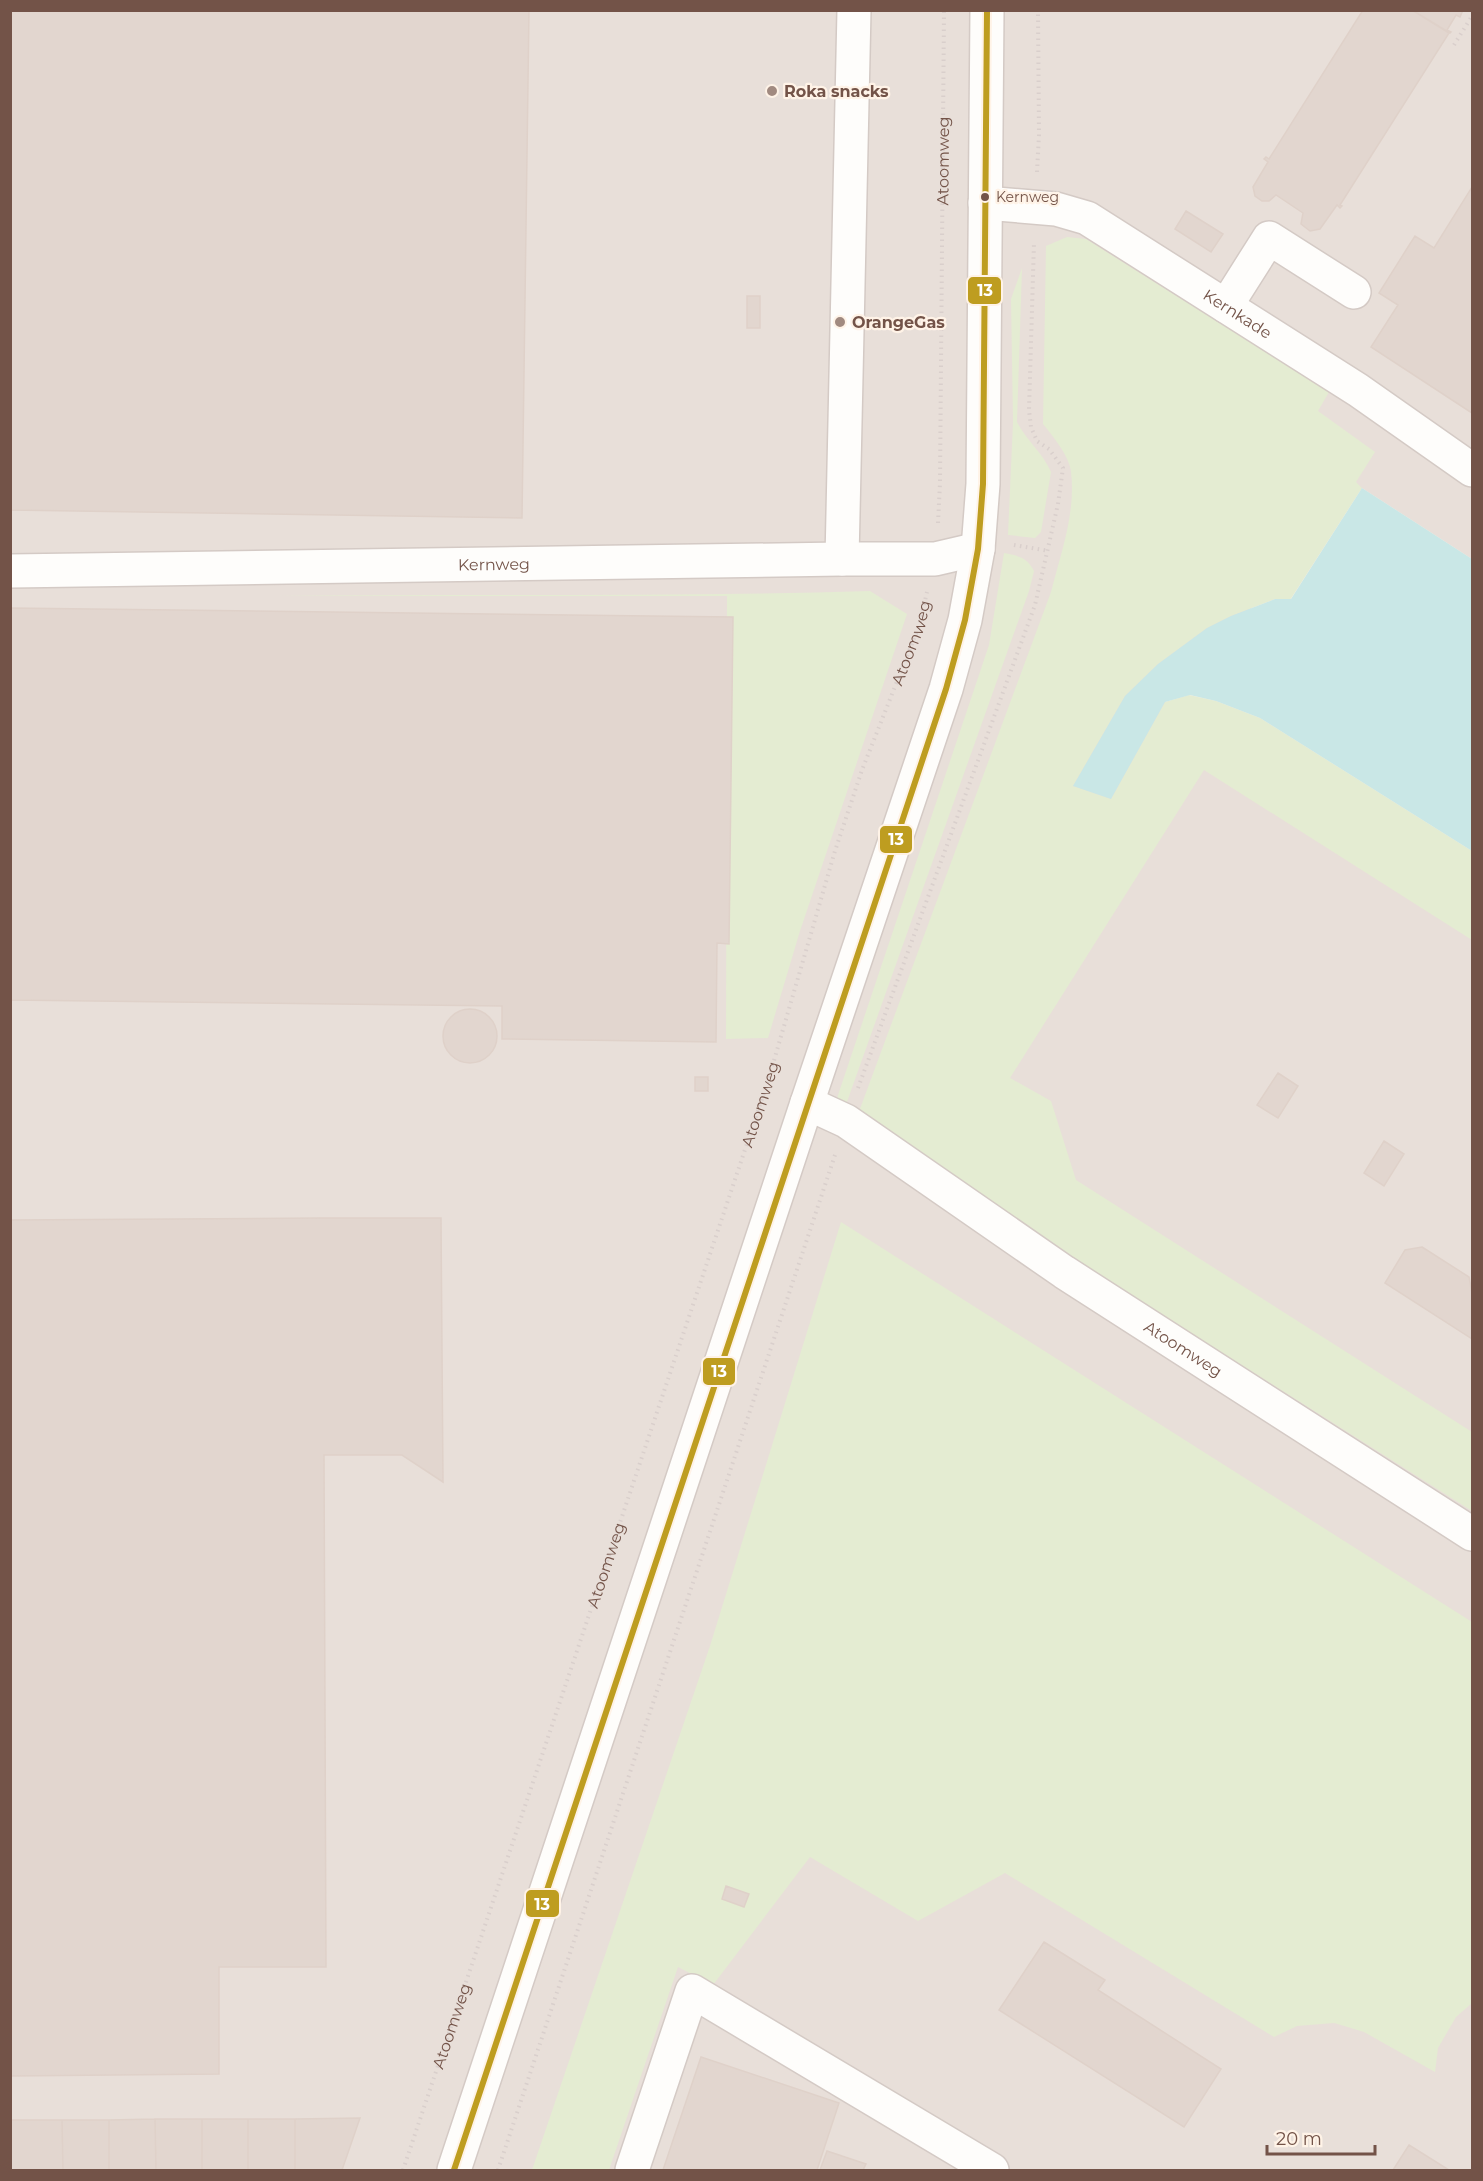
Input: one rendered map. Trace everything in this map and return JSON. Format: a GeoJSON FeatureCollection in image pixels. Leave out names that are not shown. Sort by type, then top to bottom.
{"type":"FeatureCollection","features":[{"type":"Feature","properties":{"kind":"street"},"geometry":{"type":"LineString","coordinates":[[842,558],[854,10]]}},
{"type":"Feature","properties":{"kind":"street"},"geometry":{"type":"LineString","coordinates":[[454,2170],[946,689],[965,620],[978,549],[983,484],[987,10]]}},
{"type":"Feature","properties":{"kind":"street","name":"Kernkade"},"geometry":{"type":"LineString","coordinates":[[985,203],[1056,209],[1087,218],[1358,390],[1473,470]]}},
{"type":"Feature","properties":{"kind":"street"},"geometry":{"type":"LineString","coordinates":[[1226,306],[1269,238],[1354,292]]}},
{"type":"Feature","properties":{"kind":"street","name":"Kernweg"},"geometry":{"type":"LineString","coordinates":[[10,571],[842,558],[935,559],[978,549]]}},
{"type":"Feature","properties":{"kind":"street","name":"Atoomweg"},"geometry":{"type":"LineString","coordinates":[[807,1103],[846,1121],[1064,1272],[1473,1534]]}},
{"type":"Feature","properties":{"kind":"street"},"geometry":{"type":"LineString","coordinates":[[632,2170],[692,1991],[992,2170]]}},
{"type":"Feature","properties":{"kind":"path","name":"Atoomweg"},"geometry":{"type":"LineString","coordinates":[[403,2170],[768,1081],[835,851],[859,780],[919,626],[935,559],[940,483],[944,10]]}},
{"type":"Feature","properties":{"kind":"path"},"geometry":{"type":"LineString","coordinates":[[1454,45],[1473,16]]}},
{"type":"Feature","properties":{"kind":"shaded area"},"geometry":{"type":"Polygon","coordinates":[[[11,11],[1472,11],[1472,559],[1362,488],[1165,702],[1472,851],[1472,2170],[11,2170],[11,11]]]}},
{"type":"Feature","properties":{"kind":"green space"},"geometry":{"type":"Polygon","coordinates":[[[1067,237],[1086,239],[1329,392],[1318,411],[1375,452],[1356,482],[1362,488],[1290,600],[1275,599],[1231,616],[1207,628],[1158,664],[1125,696],[1073,786],[1111,799],[1165,702],[1189,695],[1216,701],[1260,718],[1472,851],[1472,940],[1204,770],[1010,1078],[1051,1101],[1076,1180],[1472,1432],[1472,1511],[1093,1271],[1052,1242],[857,1117],[1051,592],[1063,547],[1070,517],[1071,472],[1064,453],[1043,424],[1046,246],[1067,237]]]}},
{"type":"Feature","properties":{"kind":"green space"},"geometry":{"type":"Polygon","coordinates":[[[1022,268],[1017,422],[1051,472],[1041,532],[1035,538],[1008,535],[1013,422],[1011,299],[1022,268]]]}},
{"type":"Feature","properties":{"kind":"green space"},"geometry":{"type":"Polygon","coordinates":[[[1004,553],[1022,558],[1031,566],[1034,571],[1029,591],[843,1113],[834,1107],[989,645],[1004,553]]]}},
{"type":"Feature","properties":{"kind":"green space"},"geometry":{"type":"Polygon","coordinates":[[[870,591],[907,614],[800,931],[768,1038],[726,1039],[727,596],[277,596],[648,595],[870,591]]]}},
{"type":"Feature","properties":{"kind":"green space"},"geometry":{"type":"Polygon","coordinates":[[[841,1222],[1472,1622],[1472,2003],[1456,2017],[1438,2048],[1435,2072],[1364,2032],[1334,2023],[1297,2026],[1274,2037],[1005,1873],[918,1921],[810,1857],[713,1985],[678,1967],[609,2170],[532,2170],[710,1646],[841,1222]]]}},
{"type":"Feature","properties":{"kind":"water"},"geometry":{"type":"Polygon","coordinates":[[[1362,488],[1472,559],[1472,851],[1260,718],[1216,701],[1190,695],[1165,702],[1111,799],[1073,786],[1125,696],[1158,664],[1207,628],[1231,616],[1275,599],[1291,599],[1362,488]]]}},
{"type":"Feature","properties":{"kind":"building"},"geometry":{"type":"Polygon","coordinates":[[[10,10],[529,10],[522,518],[10,510],[10,10]]]}},
{"type":"Feature","properties":{"kind":"building"},"geometry":{"type":"Polygon","coordinates":[[[1363,10],[1412,10],[1449,33],[1340,205],[1342,206],[1340,208],[1337,205],[1320,229],[1310,231],[1301,224],[1303,213],[1276,195],[1269,201],[1262,201],[1255,196],[1253,187],[1268,162],[1264,159],[1266,157],[1269,159],[1363,10]]]}},
{"type":"Feature","properties":{"kind":"building"},"geometry":{"type":"Polygon","coordinates":[[[1412,10],[1463,10],[1460,17],[1456,15],[1447,30],[1450,33],[1412,10]]]}},
{"type":"Feature","properties":{"kind":"building"},"geometry":{"type":"Polygon","coordinates":[[[1472,187],[1472,413],[1371,347],[1398,305],[1379,293],[1408,247],[1415,236],[1434,248],[1472,187]]]}},
{"type":"Feature","properties":{"kind":"building"},"geometry":{"type":"Polygon","coordinates":[[[1186,211],[1223,234],[1211,252],[1175,229],[1186,211]]]}},
{"type":"Feature","properties":{"kind":"building"},"geometry":{"type":"Polygon","coordinates":[[[747,296],[760,296],[760,328],[747,328],[747,296]]]}},
{"type":"Feature","properties":{"kind":"building"},"geometry":{"type":"Polygon","coordinates":[[[10,608],[733,617],[729,944],[717,943],[716,1042],[502,1039],[502,1006],[10,1000],[10,608]]]}},
{"type":"Feature","properties":{"kind":"building"},"geometry":{"type":"Polygon","coordinates":[[[470,1009],[480,1011],[489,1017],[495,1026],[497,1036],[495,1046],[489,1055],[480,1061],[470,1063],[460,1061],[451,1055],[445,1046],[443,1036],[445,1026],[451,1017],[460,1011],[470,1009]]]}},
{"type":"Feature","properties":{"kind":"building"},"geometry":{"type":"Polygon","coordinates":[[[1278,1073],[1298,1086],[1278,1118],[1257,1105],[1278,1073]]]}},
{"type":"Feature","properties":{"kind":"building"},"geometry":{"type":"Polygon","coordinates":[[[695,1077],[708,1077],[708,1091],[695,1091],[695,1077]]]}},
{"type":"Feature","properties":{"kind":"building"},"geometry":{"type":"Polygon","coordinates":[[[1384,1141],[1404,1154],[1384,1186],[1364,1173],[1384,1141]]]}},
{"type":"Feature","properties":{"kind":"building"},"geometry":{"type":"Polygon","coordinates":[[[441,1218],[443,1482],[402,1455],[324,1455],[326,1967],[219,1967],[219,2074],[10,2076],[10,1220],[441,1218]]]}},
{"type":"Feature","properties":{"kind":"building"},"geometry":{"type":"Polygon","coordinates":[[[1422,1247],[1469,1277],[1472,1293],[1472,1339],[1385,1283],[1405,1250],[1422,1247]]]}},
{"type":"Feature","properties":{"kind":"building"},"geometry":{"type":"Polygon","coordinates":[[[726,1886],[749,1894],[744,1907],[722,1899],[726,1886]]]}},
{"type":"Feature","properties":{"kind":"building"},"geometry":{"type":"Polygon","coordinates":[[[1044,1942],[1105,1980],[1098,1990],[1221,2069],[1184,2127],[999,2010],[1044,1942]]]}},
{"type":"Feature","properties":{"kind":"building"},"geometry":{"type":"Polygon","coordinates":[[[701,2057],[839,2103],[817,2170],[663,2170],[701,2057]]]}},
{"type":"Feature","properties":{"kind":"building"},"geometry":{"type":"Polygon","coordinates":[[[360,2118],[342,2170],[295,2170],[295,2119],[360,2118]]]}},
{"type":"Feature","properties":{"kind":"building"},"geometry":{"type":"Polygon","coordinates":[[[155,2119],[156,2170],[109,2170],[109,2120],[155,2119]]]}},
{"type":"Feature","properties":{"kind":"building"},"geometry":{"type":"Polygon","coordinates":[[[155,2119],[202,2119],[202,2170],[156,2170],[155,2119]]]}},
{"type":"Feature","properties":{"kind":"building"},"geometry":{"type":"Polygon","coordinates":[[[202,2119],[248,2119],[248,2170],[202,2170],[202,2119]]]}},
{"type":"Feature","properties":{"kind":"building"},"geometry":{"type":"Polygon","coordinates":[[[248,2119],[295,2119],[295,2170],[248,2170],[248,2119]]]}},
{"type":"Feature","properties":{"kind":"building"},"geometry":{"type":"Polygon","coordinates":[[[10,2120],[62,2120],[63,2170],[10,2170],[10,2120]]]}},
{"type":"Feature","properties":{"kind":"building"},"geometry":{"type":"Polygon","coordinates":[[[62,2120],[109,2120],[109,2170],[63,2170],[62,2120]]]}},
{"type":"Feature","properties":{"kind":"building"},"geometry":{"type":"Polygon","coordinates":[[[1409,2145],[1449,2170],[1393,2170],[1409,2145]]]}},
{"type":"Feature","properties":{"kind":"building"},"geometry":{"type":"Polygon","coordinates":[[[827,2151],[866,2164],[863,2170],[820,2170],[827,2151]]]}},
{"type":"Feature","properties":{"kind":"transit line","name":"13"},"geometry":{"type":"LineString","coordinates":[[454,2170],[946,689],[965,620],[978,549],[983,484],[987,10]]}},
{"type":"Feature","properties":{"kind":"place","name":"Roka snacks"},"geometry":{"type":"Point","coordinates":[772,91]}},
{"type":"Feature","properties":{"kind":"place","name":"Kernweg"},"geometry":{"type":"Point","coordinates":[985,197]}},
{"type":"Feature","properties":{"kind":"place","name":"OrangeGas"},"geometry":{"type":"Point","coordinates":[840,322]}}]}
